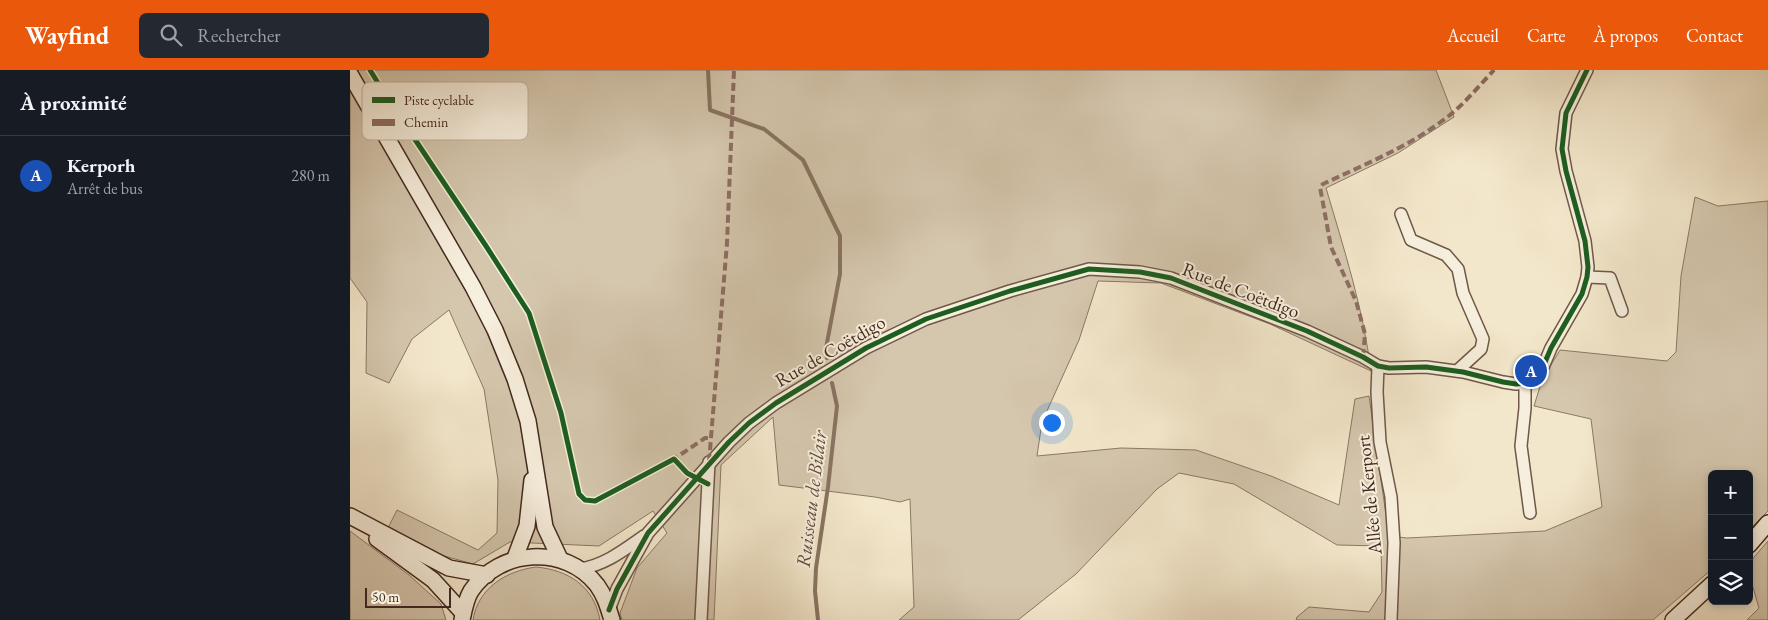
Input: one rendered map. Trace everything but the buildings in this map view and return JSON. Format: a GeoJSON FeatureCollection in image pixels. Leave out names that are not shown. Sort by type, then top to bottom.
{"type":"FeatureCollection","features":[{"type":"Feature","properties":{"kind":"main road"},"geometry":{"type":"LineString","coordinates":[[350,74],[362,95]]}},
{"type":"Feature","properties":{"kind":"main road"},"geometry":{"type":"LineString","coordinates":[[388,140],[473,287],[495,330],[518,388],[528,421],[545,527],[560,559]]}},
{"type":"Feature","properties":{"kind":"main road"},"geometry":{"type":"LineString","coordinates":[[515,558],[526,526],[534,464]]}},
{"type":"Feature","properties":{"kind":"main road"},"geometry":{"type":"LineString","coordinates":[[350,518],[449,568],[487,575]]}},
{"type":"Feature","properties":{"kind":"main road"},"geometry":{"type":"LineString","coordinates":[[350,518],[433,580],[462,617]]}},
{"type":"Feature","properties":{"kind":"main road"},"geometry":{"type":"LineString","coordinates":[[1753,540],[1768,523]]}},
{"type":"Feature","properties":{"kind":"main road"},"geometry":{"type":"LineString","coordinates":[[462,617],[470,592],[495,568],[515,558],[538,556],[560,559],[580,569],[596,584],[607,602],[610,615]]}},
{"type":"Feature","properties":{"kind":"main road"},"geometry":{"type":"LineString","coordinates":[[1673,620],[1708,588]]}},
{"type":"Feature","properties":{"kind":"street"},"geometry":{"type":"LineString","coordinates":[[1530,513],[1521,446],[1525,382],[1540,374],[1551,348],[1582,294],[1587,277],[1588,267],[1585,241],[1562,150],[1566,113],[1586,70]]}},
{"type":"Feature","properties":{"kind":"street"},"geometry":{"type":"LineString","coordinates":[[1402,214],[1411,240],[1446,256],[1458,269],[1463,293],[1483,339],[1481,349],[1457,371]]}},
{"type":"Feature","properties":{"kind":"street","name":"Rue de Coëtdigo"},"geometry":{"type":"LineString","coordinates":[[610,615],[617,589],[648,533],[709,462],[749,422],[776,403],[866,348],[926,319],[1089,269],[1140,272],[1171,278],[1307,331],[1378,366],[1389,368],[1426,367],[1457,371],[1516,384],[1525,382]]}},
{"type":"Feature","properties":{"kind":"street"},"geometry":{"type":"LineString","coordinates":[[1587,277],[1610,278],[1622,311]]}},
{"type":"Feature","properties":{"kind":"street","name":"Allée de Kerport"},"geometry":{"type":"LineString","coordinates":[[1378,366],[1377,392],[1380,442],[1391,497],[1394,543],[1391,620]]}},
{"type":"Feature","properties":{"kind":"street"},"geometry":{"type":"LineString","coordinates":[[701,620],[709,462]]}},
{"type":"Feature","properties":{"kind":"street","name":"Rue de Coëtdigo"},"geometry":{"type":"LineString","coordinates":[[580,569],[599,564],[614,557],[648,533]]}},
{"type":"Feature","properties":{"kind":"shaded area"},"geometry":{"type":"Polygon","coordinates":[[[350,70],[1436,70],[1454,117],[1398,153],[1326,188],[1358,301],[1371,371],[1270,324],[1161,283],[1098,281],[1079,340],[1042,422],[1037,456],[1121,448],[1196,450],[1271,476],[1339,505],[1355,399],[1369,396],[1389,536],[1407,538],[1545,531],[1602,507],[1591,419],[1534,406],[1542,380],[1560,350],[1667,361],[1676,352],[1681,276],[1695,197],[1718,206],[1768,201],[1768,511],[1753,526],[1753,470],[1708,470],[1708,572],[1653,620],[1296,620],[1309,607],[1369,612],[1382,592],[1381,546],[1337,545],[1234,484],[1179,473],[1157,489],[1076,574],[1018,620],[899,620],[914,607],[910,499],[900,502],[779,485],[773,417],[721,465],[714,620],[622,620],[620,613],[637,568],[667,533],[653,511],[599,546],[510,542],[473,564],[437,554],[388,528],[397,510],[478,550],[497,533],[498,480],[484,389],[449,310],[412,339],[389,383],[366,373],[367,302],[350,278],[350,70]]]}},
{"type":"Feature","properties":{"kind":"shaded area"},"geometry":{"type":"Polygon","coordinates":[[[350,531],[409,575],[441,604],[446,620],[350,620],[350,531]]]}},
{"type":"Feature","properties":{"kind":"shaded area"},"geometry":{"type":"Polygon","coordinates":[[[1768,541],[1768,620],[1747,620],[1759,608],[1753,588],[1753,558],[1768,541]]]}},
{"type":"Feature","properties":{"kind":"shaded area"},"geometry":{"type":"Polygon","coordinates":[[[536,567],[559,572],[578,582],[592,598],[600,620],[473,620],[481,599],[495,583],[514,572],[536,567]]]}},
{"type":"Feature","properties":{"kind":"waterway","name":"Ruisseau de Bilair"},"geometry":{"type":"LineString","coordinates":[[708,70],[710,110],[764,129],[803,160],[840,236],[840,274],[826,348],[827,358]]}},
{"type":"Feature","properties":{"kind":"waterway","name":"Ruisseau de Bilair"},"geometry":{"type":"LineString","coordinates":[[818,620],[815,591],[816,568],[837,406],[832,383]]}},
{"type":"Feature","properties":{"kind":"marked path"},"geometry":{"type":"LineString","coordinates":[[709,462],[727,243],[734,70]]}},
{"type":"Feature","properties":{"kind":"marked path"},"geometry":{"type":"LineString","coordinates":[[1363,357],[1365,334],[1356,301],[1331,247],[1320,187],[1399,148],[1428,131],[1456,110],[1494,70]]}},
{"type":"Feature","properties":{"kind":"marked path"},"geometry":{"type":"LineString","coordinates":[[671,461],[705,438],[711,438]]}},
{"type":"Feature","properties":{"kind":"cycle path"},"geometry":{"type":"LineString","coordinates":[[370,70],[377,82]]}},
{"type":"Feature","properties":{"kind":"cycle path"},"geometry":{"type":"LineString","coordinates":[[609,610],[617,589],[648,533],[729,442],[749,423],[776,403],[866,348],[926,319],[1010,291],[1089,269],[1140,272],[1171,278],[1307,331],[1378,366],[1389,368],[1426,367],[1463,372],[1503,382],[1525,383],[1540,374],[1551,348],[1582,294],[1587,277],[1588,267],[1585,241],[1562,149],[1566,113],[1587,70]]}},
{"type":"Feature","properties":{"kind":"cycle path"},"geometry":{"type":"LineString","coordinates":[[415,140],[529,313],[561,413],[579,494],[585,500],[595,501],[674,459],[687,473],[708,484]]}},
{"type":"Feature","properties":{"kind":"place","name":"Kerporh"},"geometry":{"type":"Point","coordinates":[1531,371]}}]}
